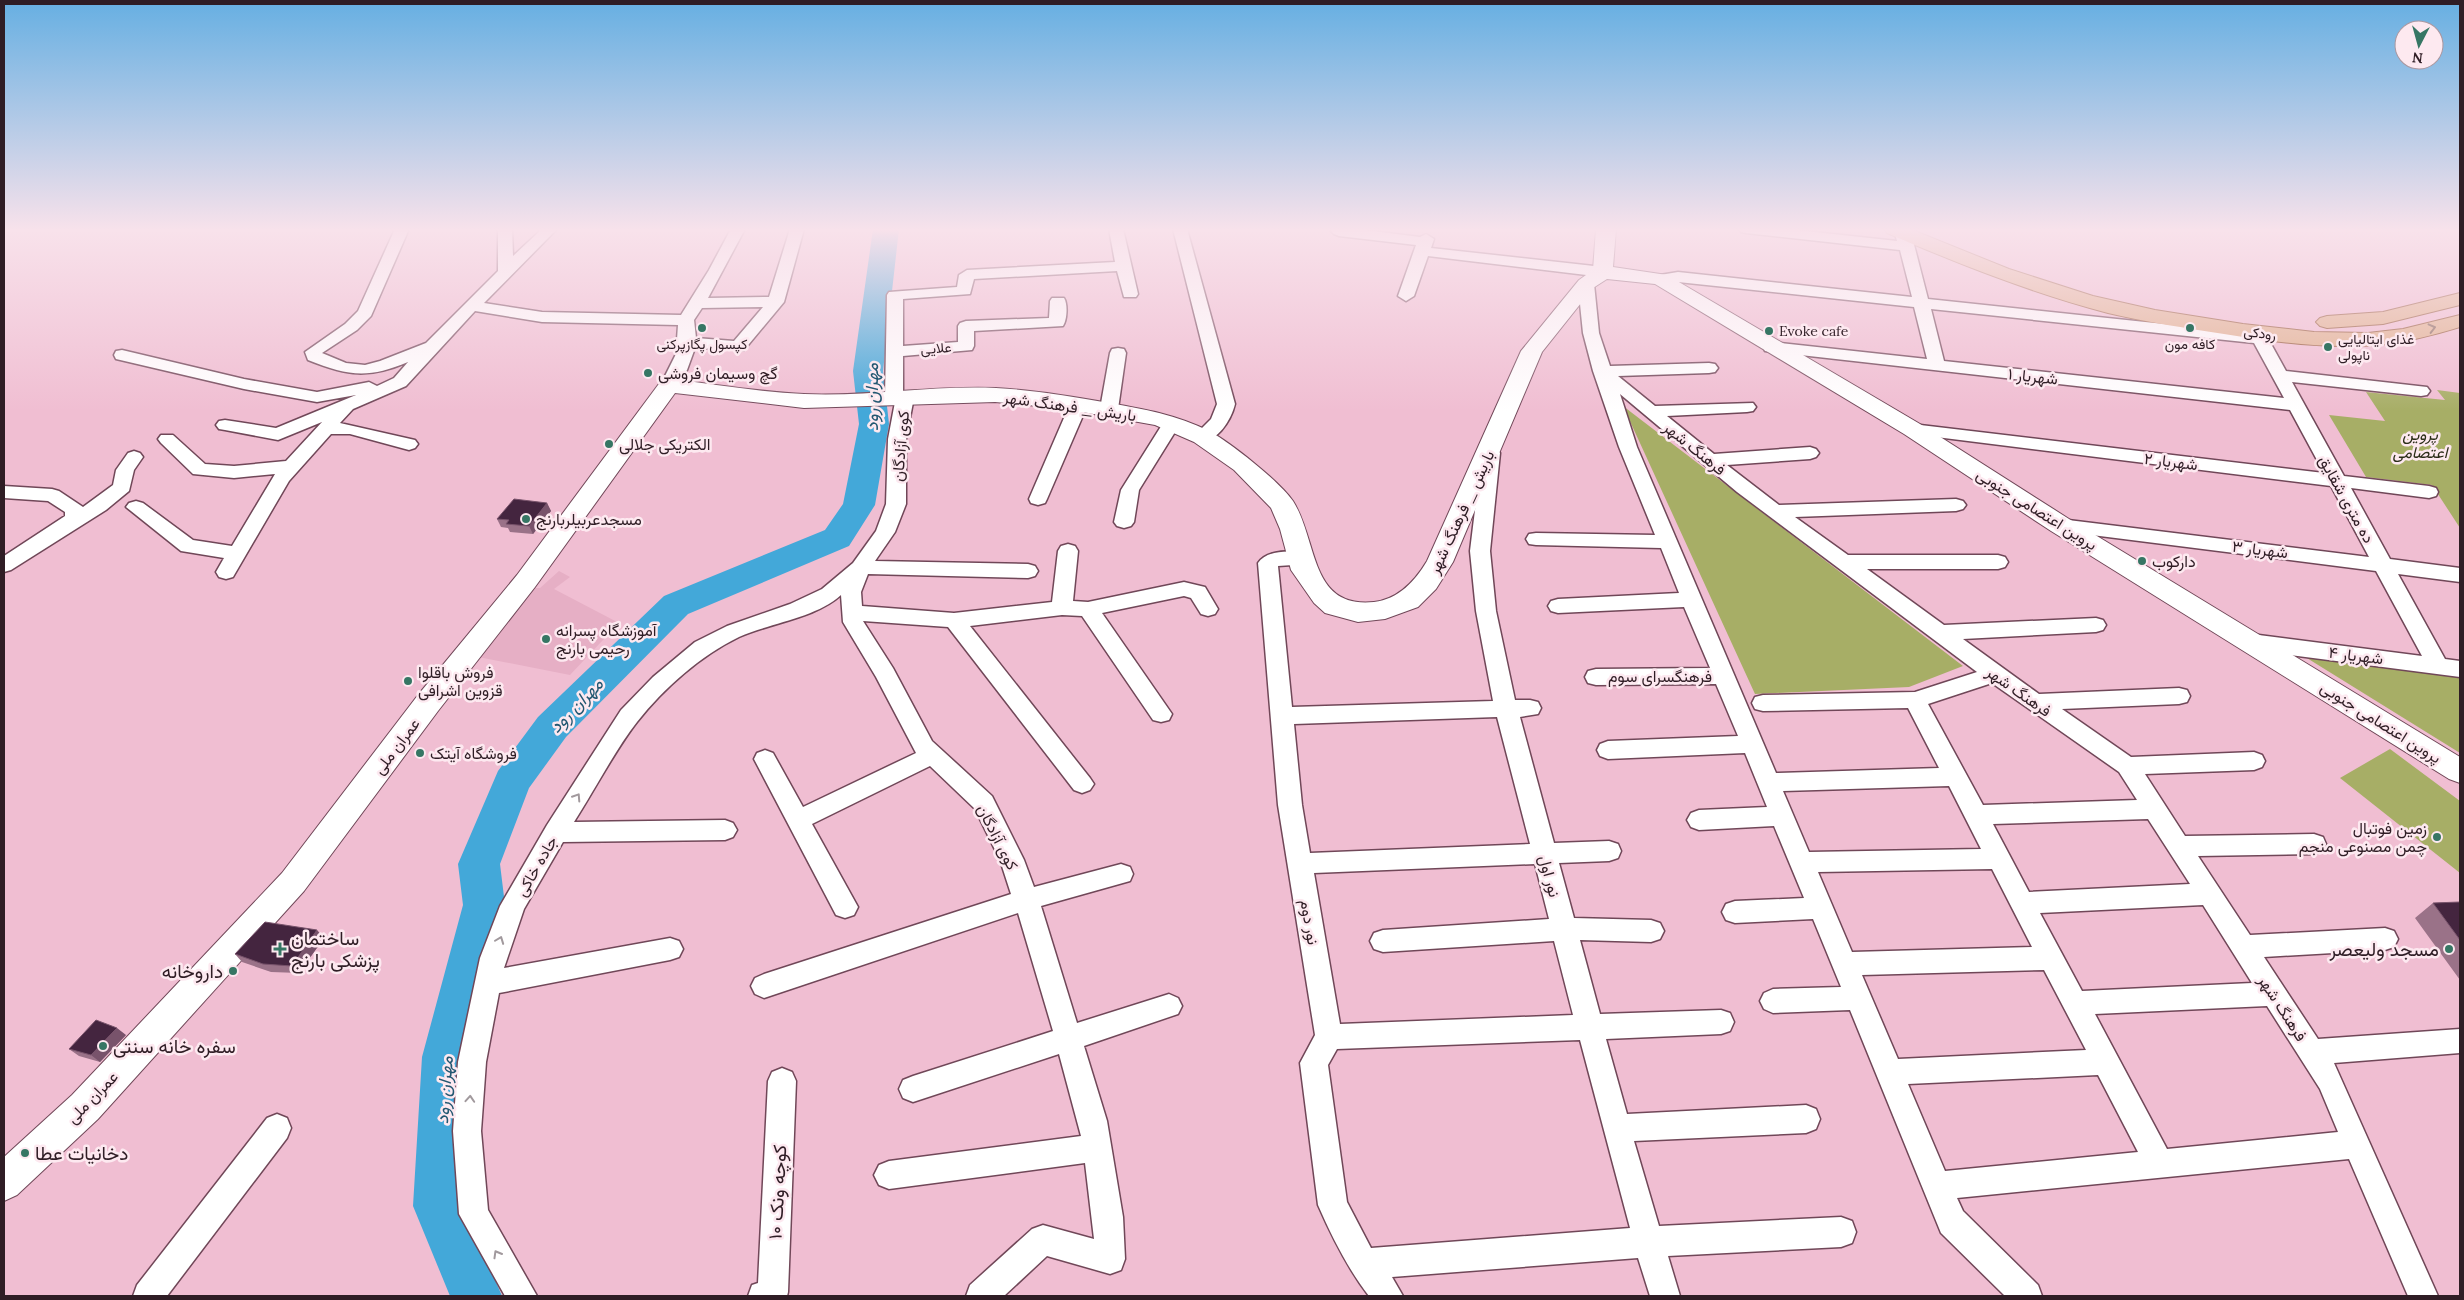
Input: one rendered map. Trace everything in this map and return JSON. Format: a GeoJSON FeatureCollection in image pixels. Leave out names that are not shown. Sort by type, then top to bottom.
{"type":"FeatureCollection","features":[{"type":"Feature","properties":{"kind":"main road","name":"باریش _ فرهنگ شهر"},"geometry":{"type":"LineString","coordinates":[[669,386],[804,401],[899,397],[995,396],[1079,404],[1161,419],[1202,437],[1242,465],[1282,504],[1293,529],[1304,570],[1323,596],[1334,606],[1358,613],[1385,610],[1409,600],[1427,584],[1440,562],[1491,449],[1532,351],[1584,290]]}},
{"type":"Feature","properties":{"kind":"main road","name":"پروین اعتصامی جنوبی"},"geometry":{"type":"LineString","coordinates":[[1677,290],[1771,347],[1912,429],[2060,524],[2460,771]]}},
{"type":"Feature","properties":{"kind":"main road","name":"رودکى"},"geometry":{"type":"LineString","coordinates":[[2053,290],[2114,308],[2258,336],[2324,322],[2383,318],[2460,299]]}},
{"type":"Feature","properties":{"kind":"main road","name":"رودکى"},"geometry":{"type":"LineString","coordinates":[[2103,290],[2285,329],[2322,340],[2368,339],[2409,334],[2460,321]]}},
{"type":"Feature","properties":{"kind":"main road","name":"عمران ملی"},"geometry":{"type":"LineString","coordinates":[[4,1182],[85,1107],[293,882],[428,702],[526,581],[669,386]]}},
{"type":"Feature","properties":{"kind":"street"},"geometry":{"type":"LineString","coordinates":[[375,290],[365,313],[351,327],[314,354],[345,368],[364,369],[392,363],[432,346]]}},
{"type":"Feature","properties":{"kind":"street"},"geometry":{"type":"LineString","coordinates":[[225,425],[278,434],[400,382],[432,346],[489,290]]}},
{"type":"Feature","properties":{"kind":"street"},"geometry":{"type":"LineString","coordinates":[[669,386],[680,369],[690,337],[686,320],[705,290]]}},
{"type":"Feature","properties":{"kind":"street"},"geometry":{"type":"LineString","coordinates":[[688,342],[738,346],[776,302],[780,290]]}},
{"type":"Feature","properties":{"kind":"street","name":"کوی آزادگان"},"geometry":{"type":"LineString","coordinates":[[964,290],[895,295],[894,352],[899,397],[896,504],[885,532],[860,567],[851,592],[853,622],[885,674],[924,747],[984,803],[1012,860],[1026,900],[1093,1121],[1108,1217],[1110,1259],[1043,1240],[982,1296]]}},
{"type":"Feature","properties":{"kind":"street"},"geometry":{"type":"LineString","coordinates":[[1129,290],[1130,294]]}},
{"type":"Feature","properties":{"kind":"street"},"geometry":{"type":"LineString","coordinates":[[1196,290],[1226,404],[1224,415],[1219,423],[1202,437]]}},
{"type":"Feature","properties":{"kind":"street"},"geometry":{"type":"LineString","coordinates":[[1406,296],[1408,290]]}},
{"type":"Feature","properties":{"kind":"street"},"geometry":{"type":"LineString","coordinates":[[1593,290],[1591,333],[1628,446],[1936,1186],[1952,1222],[2027,1296]]}},
{"type":"Feature","properties":{"kind":"street"},"geometry":{"type":"LineString","coordinates":[[1796,290],[2258,336]]}},
{"type":"Feature","properties":{"kind":"street"},"geometry":{"type":"LineString","coordinates":[[1917,290],[1937,365]]}},
{"type":"Feature","properties":{"kind":"street","name":"علایی"},"geometry":{"type":"LineString","coordinates":[[894,352],[966,346],[966,326],[1057,323],[1058,301]]}},
{"type":"Feature","properties":{"kind":"street"},"geometry":{"type":"LineString","coordinates":[[697,303],[776,302]]}},
{"type":"Feature","properties":{"kind":"street"},"geometry":{"type":"LineString","coordinates":[[472,306],[542,317],[686,320]]}},
{"type":"Feature","properties":{"kind":"street","name":"ده متری شقایق"},"geometry":{"type":"LineString","coordinates":[[2258,336],[2438,666]]}},
{"type":"Feature","properties":{"kind":"street","name":"شهریار ۱"},"geometry":{"type":"LineString","coordinates":[[1771,347],[2296,405]]}},
{"type":"Feature","properties":{"kind":"street"},"geometry":{"type":"LineString","coordinates":[[1109,410],[1118,354]]}},
{"type":"Feature","properties":{"kind":"street"},"geometry":{"type":"LineString","coordinates":[[122,355],[244,384],[318,396],[400,382]]}},
{"type":"Feature","properties":{"kind":"street"},"geometry":{"type":"LineString","coordinates":[[1602,371],[1709,368]]}},
{"type":"Feature","properties":{"kind":"street","name":"فرهنگ شهر"},"geometry":{"type":"LineString","coordinates":[[1602,371],[1775,511],[1995,674],[2127,766],[2330,1081],[2423,1296]]}},
{"type":"Feature","properties":{"kind":"street"},"geometry":{"type":"LineString","coordinates":[[2280,375],[2421,391]]}},
{"type":"Feature","properties":{"kind":"street"},"geometry":{"type":"LineString","coordinates":[[1038,499],[1079,404]]}},
{"type":"Feature","properties":{"kind":"street"},"geometry":{"type":"LineString","coordinates":[[226,572],[281,478],[348,405]]}},
{"type":"Feature","properties":{"kind":"street"},"geometry":{"type":"LineString","coordinates":[[1651,412],[1747,407]]}},
{"type":"Feature","properties":{"kind":"street"},"geometry":{"type":"LineString","coordinates":[[1124,522],[1130,490],[1171,424]]}},
{"type":"Feature","properties":{"kind":"street"},"geometry":{"type":"LineString","coordinates":[[327,428],[350,429],[409,444]]}},
{"type":"Feature","properties":{"kind":"street","name":"شهریار ۲"},"geometry":{"type":"LineString","coordinates":[[1912,429],[2429,492]]}},
{"type":"Feature","properties":{"kind":"street"},"geometry":{"type":"LineString","coordinates":[[167,438],[200,470],[234,472],[292,466]]}},
{"type":"Feature","properties":{"kind":"street","name":"نور اول"},"geometry":{"type":"LineString","coordinates":[[1491,449],[1480,551],[1486,611],[1497,674],[1617,1128],[1665,1296]]}},
{"type":"Feature","properties":{"kind":"street"},"geometry":{"type":"LineString","coordinates":[[1710,460],[1810,454]]}},
{"type":"Feature","properties":{"kind":"street"},"geometry":{"type":"LineString","coordinates":[[4,565],[75,519],[99,506],[122,487],[125,470],[134,457]]}},
{"type":"Feature","properties":{"kind":"street"},"geometry":{"type":"LineString","coordinates":[[4,492],[52,495],[75,509],[75,519]]}},
{"type":"Feature","properties":{"kind":"street"},"geometry":{"type":"LineString","coordinates":[[1775,511],[1956,505]]}},
{"type":"Feature","properties":{"kind":"street"},"geometry":{"type":"LineString","coordinates":[[136,507],[165,531],[188,546],[237,553]]}},
{"type":"Feature","properties":{"kind":"street","name":"شهریار ۳"},"geometry":{"type":"LineString","coordinates":[[2060,524],[2460,575]]}},
{"type":"Feature","properties":{"kind":"street"},"geometry":{"type":"LineString","coordinates":[[1536,539],[1668,542]]}},
{"type":"Feature","properties":{"kind":"street"},"geometry":{"type":"LineString","coordinates":[[1062,608],[1068,551]]}},
{"type":"Feature","properties":{"kind":"street","name":"نور دوم"},"geometry":{"type":"LineString","coordinates":[[1301,559],[1277,559],[1268,563],[1290,805],[1329,1037]]}},
{"type":"Feature","properties":{"kind":"street"},"geometry":{"type":"LineString","coordinates":[[1844,562],[1998,562]]}},
{"type":"Feature","properties":{"kind":"street"},"geometry":{"type":"LineString","coordinates":[[860,567],[1028,571]]}},
{"type":"Feature","properties":{"kind":"street","name":"جاده خاکی"},"geometry":{"type":"LineString","coordinates":[[522,1296],[474,1214],[467,1131],[472,1062],[493,958],[513,906],[555,832],[629,716],[661,683],[702,648],[734,631],[797,609],[829,594],[860,567]]}},
{"type":"Feature","properties":{"kind":"street"},"geometry":{"type":"LineString","coordinates":[[852,614],[954,620],[1062,608],[1088,609],[1184,589],[1198,592],[1208,609]]}},
{"type":"Feature","properties":{"kind":"street"},"geometry":{"type":"LineString","coordinates":[[1558,606],[1692,599]]}},
{"type":"Feature","properties":{"kind":"street"},"geometry":{"type":"LineString","coordinates":[[1088,609],[1161,714]]}},
{"type":"Feature","properties":{"kind":"street"},"geometry":{"type":"LineString","coordinates":[[954,620],[1082,784]]}},
{"type":"Feature","properties":{"kind":"street"},"geometry":{"type":"LineString","coordinates":[[1939,633],[2096,625]]}},
{"type":"Feature","properties":{"kind":"street","name":"شهریار ۴"},"geometry":{"type":"LineString","coordinates":[[2251,642],[2460,669]]}},
{"type":"Feature","properties":{"kind":"street"},"geometry":{"type":"LineString","coordinates":[[1763,703],[1915,700],[1995,674]]}},
{"type":"Feature","properties":{"kind":"street","name":"فرهنگسرای سوم"},"geometry":{"type":"LineString","coordinates":[[1596,676],[1724,676]]}},
{"type":"Feature","properties":{"kind":"street"},"geometry":{"type":"LineString","coordinates":[[2034,702],[2180,696]]}},
{"type":"Feature","properties":{"kind":"street"},"geometry":{"type":"LineString","coordinates":[[1915,700],[2160,1164]]}},
{"type":"Feature","properties":{"kind":"street"},"geometry":{"type":"LineString","coordinates":[[1282,716],[1530,708]]}},
{"type":"Feature","properties":{"kind":"street"},"geometry":{"type":"LineString","coordinates":[[1608,750],[1752,744]]}},
{"type":"Feature","properties":{"kind":"street"},"geometry":{"type":"LineString","coordinates":[[798,820],[932,754]]}},
{"type":"Feature","properties":{"kind":"street"},"geometry":{"type":"LineString","coordinates":[[765,759],[845,906]]}},
{"type":"Feature","properties":{"kind":"street"},"geometry":{"type":"LineString","coordinates":[[2127,766],[2254,761]]}},
{"type":"Feature","properties":{"kind":"street"},"geometry":{"type":"LineString","coordinates":[[1768,782],[1955,777]]}},
{"type":"Feature","properties":{"kind":"street"},"geometry":{"type":"LineString","coordinates":[[1976,816],[2154,809]]}},
{"type":"Feature","properties":{"kind":"street"},"geometry":{"type":"LineString","coordinates":[[1699,820],[1782,816]]}},
{"type":"Feature","properties":{"kind":"street"},"geometry":{"type":"LineString","coordinates":[[555,832],[725,830]]}},
{"type":"Feature","properties":{"kind":"street"},"geometry":{"type":"LineString","coordinates":[[2179,846],[2314,844]]}},
{"type":"Feature","properties":{"kind":"street"},"geometry":{"type":"LineString","coordinates":[[1300,863],[1609,850]]}},
{"type":"Feature","properties":{"kind":"street"},"geometry":{"type":"LineString","coordinates":[[1802,862],[1999,859]]}},
{"type":"Feature","properties":{"kind":"street"},"geometry":{"type":"LineString","coordinates":[[764,986],[1026,900],[1121,874]]}},
{"type":"Feature","properties":{"kind":"street"},"geometry":{"type":"LineString","coordinates":[[2022,903],[2209,894]]}},
{"type":"Feature","properties":{"kind":"street"},"geometry":{"type":"LineString","coordinates":[[1735,912],[1821,908]]}},
{"type":"Feature","properties":{"kind":"street"},"geometry":{"type":"LineString","coordinates":[[1383,941],[1564,929],[1651,931]]}},
{"type":"Feature","properties":{"kind":"street"},"geometry":{"type":"LineString","coordinates":[[2243,946],[2385,939]]}},
{"type":"Feature","properties":{"kind":"street"},"geometry":{"type":"LineString","coordinates":[[488,983],[670,949]]}},
{"type":"Feature","properties":{"kind":"street"},"geometry":{"type":"LineString","coordinates":[[1844,964],[2051,958]]}},
{"type":"Feature","properties":{"kind":"street"},"geometry":{"type":"LineString","coordinates":[[2075,1003],[2274,994]]}},
{"type":"Feature","properties":{"kind":"street"},"geometry":{"type":"LineString","coordinates":[[1774,1000],[1858,998]]}},
{"type":"Feature","properties":{"kind":"street"},"geometry":{"type":"LineString","coordinates":[[913,1089],[1168,1006]]}},
{"type":"Feature","properties":{"kind":"street"},"geometry":{"type":"LineString","coordinates":[[1388,1296],[1363,1264],[1333,1205],[1314,1063],[1329,1037],[1720,1022]]}},
{"type":"Feature","properties":{"kind":"street"},"geometry":{"type":"LineString","coordinates":[[2311,1052],[2460,1041]]}},
{"type":"Feature","properties":{"kind":"street"},"geometry":{"type":"LineString","coordinates":[[1889,1072],[2106,1062]]}},
{"type":"Feature","properties":{"kind":"street","name":"کوچه ونک ۱۰"},"geometry":{"type":"LineString","coordinates":[[764,1296],[773,1292],[782,1082]]}},
{"type":"Feature","properties":{"kind":"street"},"geometry":{"type":"LineString","coordinates":[[1617,1128],[1806,1119]]}},
{"type":"Feature","properties":{"kind":"street"},"geometry":{"type":"LineString","coordinates":[[148,1296],[277,1128]]}},
{"type":"Feature","properties":{"kind":"street"},"geometry":{"type":"LineString","coordinates":[[1936,1186],[2357,1144]]}},
{"type":"Feature","properties":{"kind":"street"},"geometry":{"type":"LineString","coordinates":[[889,1175],[1097,1148]]}},
{"type":"Feature","properties":{"kind":"street"},"geometry":{"type":"LineString","coordinates":[[1363,1264],[1649,1242],[1841,1232]]}},
{"type":"Feature","properties":{"kind":"shaded area","name":"آموزشگاه پسرانه رحیمی بارنج"},"geometry":{"type":"Polygon","coordinates":[[[559,571],[570,577],[554,589],[619,623],[570,675],[473,656],[533,588],[540,588],[559,571]]]}},
{"type":"Feature","properties":{"kind":"green space","name":"پروین اعتصامى"},"geometry":{"type":"Polygon","coordinates":[[[2437,390],[2460,393],[2460,528],[2432,485],[2366,477],[2329,415],[2385,421],[2366,392],[2445,400],[2437,390]]]}},
{"type":"Feature","properties":{"kind":"green space"},"geometry":{"type":"Polygon","coordinates":[[[1623,406],[1963,666],[1909,687],[1755,694],[1623,406]]]}},
{"type":"Feature","properties":{"kind":"green space"},"geometry":{"type":"Polygon","coordinates":[[[2302,655],[2460,677],[2460,753],[2302,655]]]}},
{"type":"Feature","properties":{"kind":"green space","name":"زمین فوتبال چمن مصنوعی منجم"},"geometry":{"type":"Polygon","coordinates":[[[2390,749],[2460,801],[2460,873],[2340,778],[2390,749]]]}},
{"type":"Feature","properties":{"kind":"building"},"geometry":{"type":"Polygon","coordinates":[[[514,499],[547,503],[529,526],[506,524],[509,520],[497,519],[514,499]]]}},
{"type":"Feature","properties":{"kind":"building"},"geometry":{"type":"Polygon","coordinates":[[[2460,902],[2460,940],[2433,903],[2460,902]]]}},
{"type":"Feature","properties":{"kind":"building","name":"ساختمان پزشکی بارنج"},"geometry":{"type":"Polygon","coordinates":[[[265,922],[317,930],[292,966],[263,964],[235,954],[265,922]]]}},
{"type":"Feature","properties":{"kind":"building"},"geometry":{"type":"Polygon","coordinates":[[[96,1020],[117,1028],[91,1055],[69,1049],[96,1020]]]}},
{"type":"Feature","properties":{"kind":"waterway","name":"مهران رود"},"geometry":{"type":"LineString","coordinates":[[476,1296],[438,1206],[445,1057],[484,905],[479,864],[512,782],[552,727],[676,605],[837,538],[859,505],[874,424],[868,371],[878,290]]}},
{"type":"Feature","properties":{"kind":"place","name":"کپسول پگازپرکنی"},"geometry":{"type":"Point","coordinates":[702,328]}},
{"type":"Feature","properties":{"kind":"place","name":"کافه مون"},"geometry":{"type":"Point","coordinates":[2190,328]}},
{"type":"Feature","properties":{"kind":"place","name":"Evoke cafe"},"geometry":{"type":"Point","coordinates":[1769,331]}},
{"type":"Feature","properties":{"kind":"place","name":"غذای ایتالیایی ناپولی"},"geometry":{"type":"Point","coordinates":[2328,347]}},
{"type":"Feature","properties":{"kind":"place","name":"گچ وسیمان فروشی"},"geometry":{"type":"Point","coordinates":[648,373]}},
{"type":"Feature","properties":{"kind":"place","name":"الکتریکی جلالی"},"geometry":{"type":"Point","coordinates":[609,444]}},
{"type":"Feature","properties":{"kind":"place","name":"مسجدعربیلربارنج"},"geometry":{"type":"Point","coordinates":[526,519]}},
{"type":"Feature","properties":{"kind":"place","name":"دارکوب"},"geometry":{"type":"Point","coordinates":[2142,561]}},
{"type":"Feature","properties":{"kind":"place","name":"آموزشگاه پسرانه رحیمی بارنج"},"geometry":{"type":"Point","coordinates":[546,639]}},
{"type":"Feature","properties":{"kind":"place","name":"فروش باقلوا قزوین اشرافی"},"geometry":{"type":"Point","coordinates":[408,681]}},
{"type":"Feature","properties":{"kind":"place","name":"فروشگاه آیتک"},"geometry":{"type":"Point","coordinates":[420,753]}},
{"type":"Feature","properties":{"kind":"place","name":"زمین فوتبال چمن مصنوعی منجم"},"geometry":{"type":"Point","coordinates":[2437,837]}},
{"type":"Feature","properties":{"kind":"place","name":"ساختمان پزشکی بارنج"},"geometry":{"type":"Point","coordinates":[280,949]}},
{"type":"Feature","properties":{"kind":"place","name":"مسجد ولیعصر"},"geometry":{"type":"Point","coordinates":[2449,949]}},
{"type":"Feature","properties":{"kind":"place","name":"داروخانه"},"geometry":{"type":"Point","coordinates":[233,971]}},
{"type":"Feature","properties":{"kind":"place","name":"سفره خانه سنتی"},"geometry":{"type":"Point","coordinates":[103,1046]}},
{"type":"Feature","properties":{"kind":"place","name":"دخانیات عطا"},"geometry":{"type":"Point","coordinates":[25,1153]}}]}
